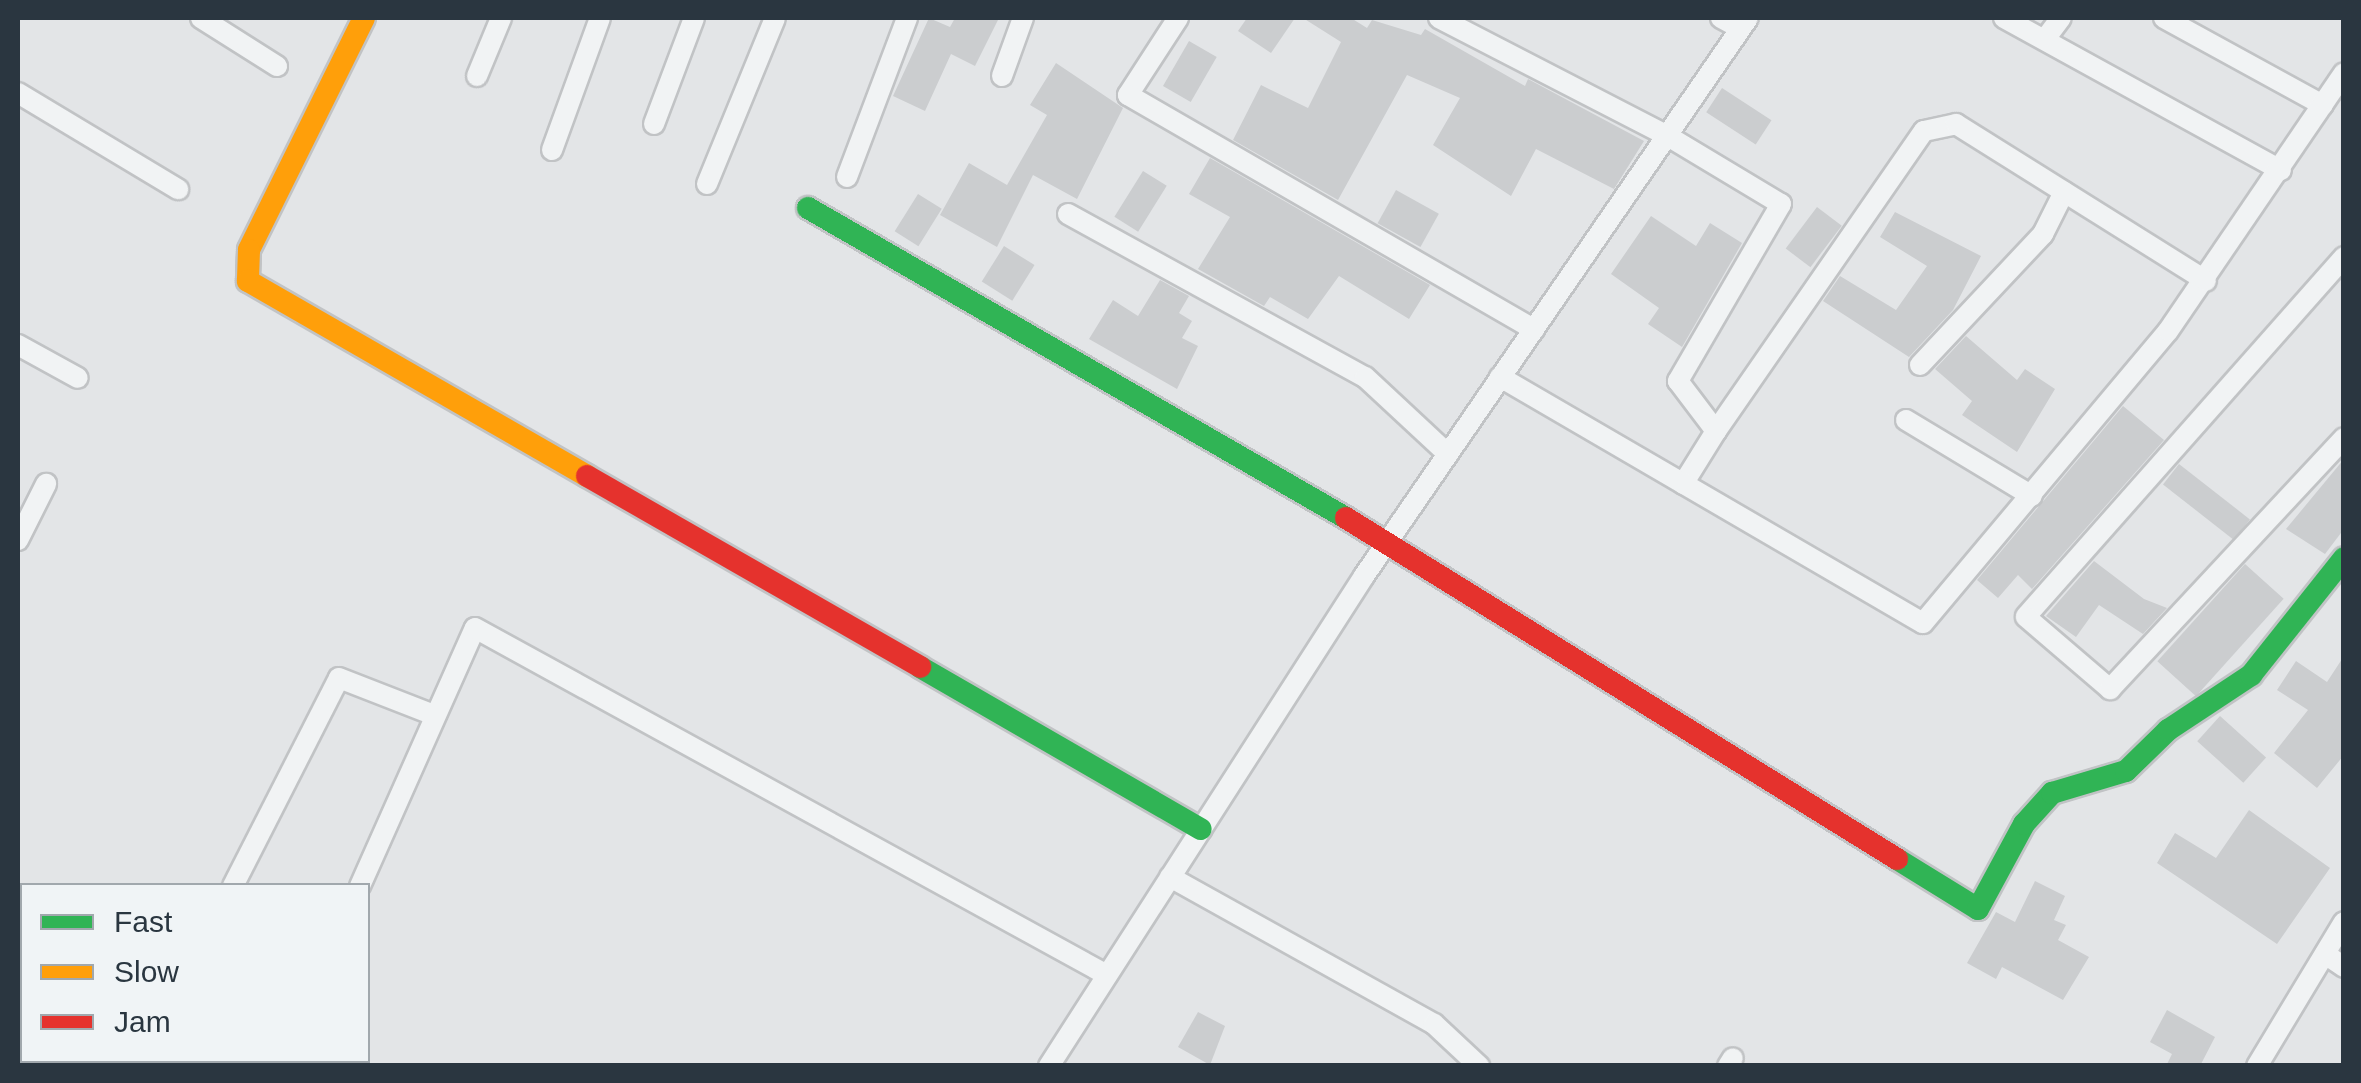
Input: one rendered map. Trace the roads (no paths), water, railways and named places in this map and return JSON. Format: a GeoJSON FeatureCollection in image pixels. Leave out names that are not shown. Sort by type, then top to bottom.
{"type":"FeatureCollection","features":[{"type":"Feature","properties":{"kind":"street"},"geometry":{"type":"LineString","coordinates":[[201,18],[277,66]]}},
{"type":"Feature","properties":{"kind":"street"},"geometry":{"type":"LineString","coordinates":[[364,18],[249,250],[248,281],[1201,829]]}},
{"type":"Feature","properties":{"kind":"street"},"geometry":{"type":"LineString","coordinates":[[478,76],[502,18]]}},
{"type":"Feature","properties":{"kind":"street"},"geometry":{"type":"LineString","coordinates":[[552,150],[600,18]]}},
{"type":"Feature","properties":{"kind":"street"},"geometry":{"type":"LineString","coordinates":[[654,124],[694,18]]}},
{"type":"Feature","properties":{"kind":"street"},"geometry":{"type":"LineString","coordinates":[[708,184],[775,18]]}},
{"type":"Feature","properties":{"kind":"street"},"geometry":{"type":"LineString","coordinates":[[847,176],[906,18]]}},
{"type":"Feature","properties":{"kind":"street"},"geometry":{"type":"LineString","coordinates":[[1002,76],[1023,18]]}},
{"type":"Feature","properties":{"kind":"street"},"geometry":{"type":"LineString","coordinates":[[1178,18],[1128,95],[1534,329]]}},
{"type":"Feature","properties":{"kind":"street"},"geometry":{"type":"LineString","coordinates":[[1439,18],[1666,135],[1780,204],[1678,381],[1716,431]]}},
{"type":"Feature","properties":{"kind":"street"},"geometry":{"type":"LineString","coordinates":[[2004,18],[2281,170]]}},
{"type":"Feature","properties":{"kind":"street"},"geometry":{"type":"LineString","coordinates":[[2045,39],[2060,18]]}},
{"type":"Feature","properties":{"kind":"street"},"geometry":{"type":"LineString","coordinates":[[2164,18],[2322,104]]}},
{"type":"Feature","properties":{"kind":"street"},"geometry":{"type":"LineString","coordinates":[[1049,1066],[1388,542],[1666,135],[1736,21]]}},
{"type":"Feature","properties":{"kind":"street"},"geometry":{"type":"LineString","coordinates":[[1500,377],[1924,623],[2206,280],[2344,73]]}},
{"type":"Feature","properties":{"kind":"street"},"geometry":{"type":"LineString","coordinates":[[18,93],[178,189]]}},
{"type":"Feature","properties":{"kind":"street"},"geometry":{"type":"LineString","coordinates":[[1683,484],[1924,130],[1956,124],[2206,280]]}},
{"type":"Feature","properties":{"kind":"street"},"geometry":{"type":"LineString","coordinates":[[1920,365],[2043,234],[2064,192]]}},
{"type":"Feature","properties":{"kind":"street"},"geometry":{"type":"LineString","coordinates":[[808,208],[1388,542],[1978,909],[2024,824],[2052,793],[2126,771],[2168,730],[2251,675],[2344,558]]}},
{"type":"Feature","properties":{"kind":"street"},"geometry":{"type":"LineString","coordinates":[[1068,214],[1365,377],[1448,454]]}},
{"type":"Feature","properties":{"kind":"street"},"geometry":{"type":"LineString","coordinates":[[2344,257],[2026,616],[2110,690],[2344,438]]}},
{"type":"Feature","properties":{"kind":"street"},"geometry":{"type":"LineString","coordinates":[[18,345],[78,378]]}},
{"type":"Feature","properties":{"kind":"street"},"geometry":{"type":"LineString","coordinates":[[1906,420],[2032,496]]}},
{"type":"Feature","properties":{"kind":"street"},"geometry":{"type":"LineString","coordinates":[[19,532],[46,484]]}},
{"type":"Feature","properties":{"kind":"street"},"geometry":{"type":"LineString","coordinates":[[361,883],[475,628],[1108,975]]}},
{"type":"Feature","properties":{"kind":"street"},"geometry":{"type":"LineString","coordinates":[[235,883],[339,678],[434,715]]}},
{"type":"Feature","properties":{"kind":"street"},"geometry":{"type":"LineString","coordinates":[[1170,877],[1434,1024],[1480,1066]]}},
{"type":"Feature","properties":{"kind":"street"},"geometry":{"type":"LineString","coordinates":[[2256,1066],[2344,922]]}},
{"type":"Feature","properties":{"kind":"street"},"geometry":{"type":"LineString","coordinates":[[2324,954],[2344,967]]}}]}
